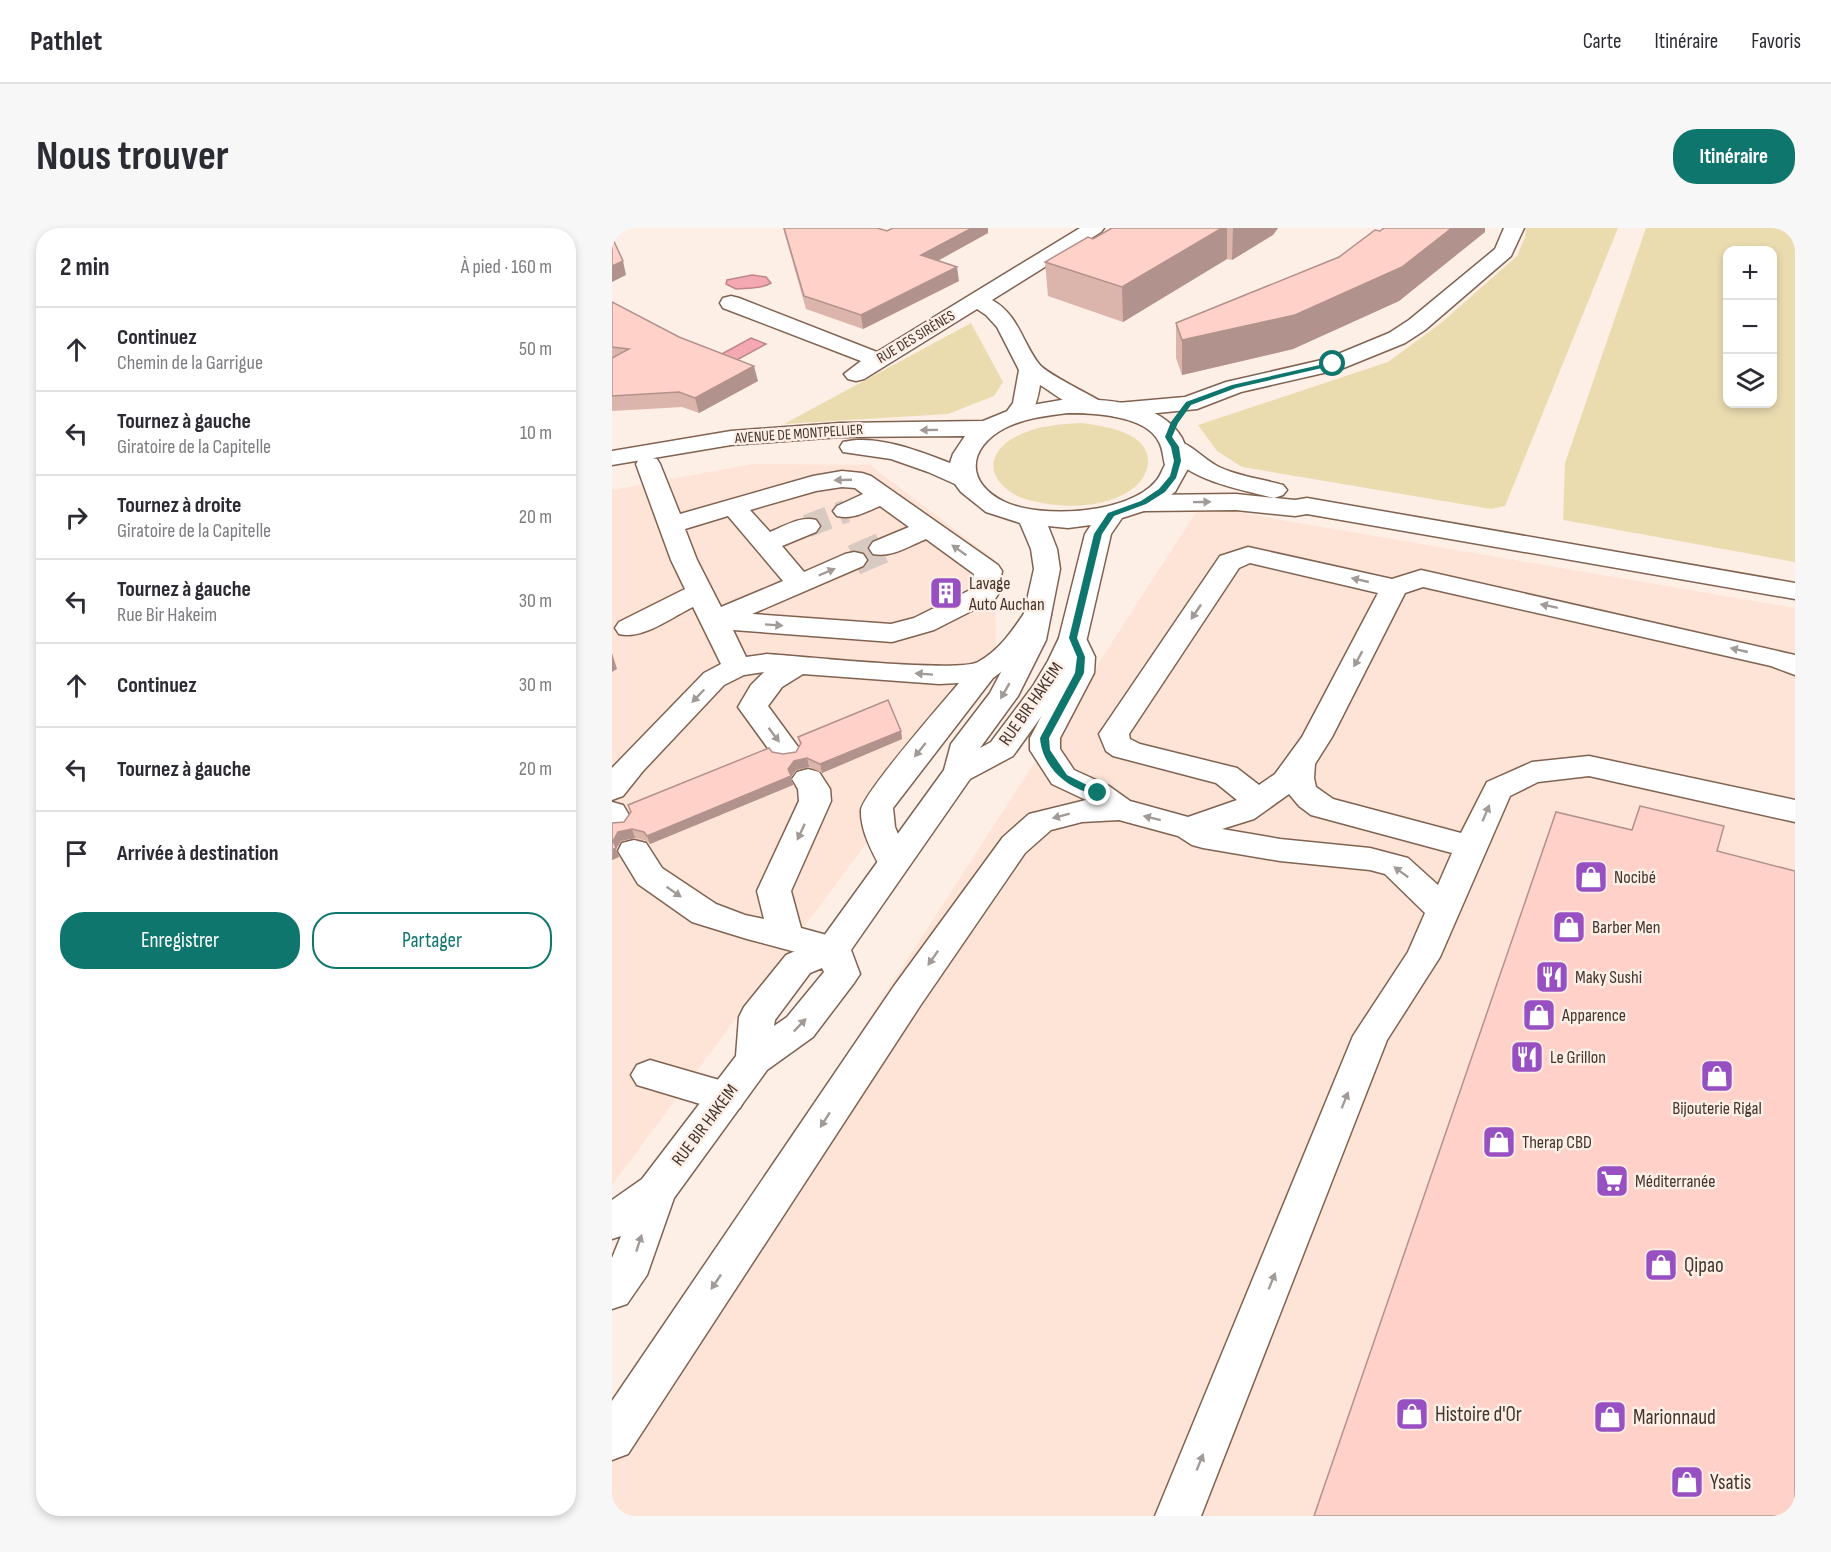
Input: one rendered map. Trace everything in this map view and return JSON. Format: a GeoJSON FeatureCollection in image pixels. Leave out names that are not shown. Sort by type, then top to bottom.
{"type":"FeatureCollection","features":[{"type":"Feature","properties":{"kind":"main road","name":"RUE DES SIRÈNES"},"geometry":{"type":"LineString","coordinates":[[856,374],[1094,228]]}},
{"type":"Feature","properties":{"kind":"main road"},"geometry":{"type":"LineString","coordinates":[[1117,410],[1189,404],[1234,387],[1333,364],[1397,338],[1417,325],[1504,252],[1514,228]]}},
{"type":"Feature","properties":{"kind":"main road","name":"RUE DES SIRÈNES"},"geometry":{"type":"LineString","coordinates":[[976,300],[994,310],[1007,325],[1031,370]]}},
{"type":"Feature","properties":{"kind":"main road"},"geometry":{"type":"LineString","coordinates":[[730,303],[878,360]]}},
{"type":"Feature","properties":{"kind":"main road"},"geometry":{"type":"LineString","coordinates":[[1017,414],[1026,404],[1031,370],[1092,406]]}},
{"type":"Feature","properties":{"kind":"main road"},"geometry":{"type":"LineString","coordinates":[[1189,404],[1174,422],[1172,442],[1178,461],[1173,476],[1162,490],[1144,502],[1111,515],[1066,520],[1031,518],[992,505],[977,496],[964,479],[961,461],[969,444],[987,428],[1017,414],[1041,409],[1092,406],[1117,410],[1147,421],[1172,442],[1197,465],[1212,473],[1298,496],[1307,506]]}},
{"type":"Feature","properties":{"kind":"main road","name":"AVENUE DE MONTPELLIER"},"geometry":{"type":"LineString","coordinates":[[612,458],[742,437],[840,430],[987,428]]}},
{"type":"Feature","properties":{"kind":"main road","name":"AVENUE DE MONTPELLIER"},"geometry":{"type":"LineString","coordinates":[[612,471],[648,464],[791,447],[858,447],[923,460],[964,479]]}},
{"type":"Feature","properties":{"kind":"main road"},"geometry":{"type":"LineString","coordinates":[[648,464],[684,560],[716,620],[737,667]]}},
{"type":"Feature","properties":{"kind":"main road"},"geometry":{"type":"LineString","coordinates":[[670,525],[813,484],[842,479],[862,481],[988,571],[985,593],[972,602],[924,624],[892,633],[716,620]]}},
{"type":"Feature","properties":{"kind":"main road"},"geometry":{"type":"LineString","coordinates":[[846,511],[882,495]]}},
{"type":"Feature","properties":{"kind":"main road"},"geometry":{"type":"LineString","coordinates":[[1144,502],[1236,502],[1296,508],[1307,506],[1795,591]]}},
{"type":"Feature","properties":{"kind":"main road"},"geometry":{"type":"LineString","coordinates":[[734,507],[800,584]]}},
{"type":"Feature","properties":{"kind":"main road","name":"RUE BIR HAKEIM"},"geometry":{"type":"LineString","coordinates":[[959,772],[1002,749],[1046,688],[1073,638],[1098,534],[1111,515]]}},
{"type":"Feature","properties":{"kind":"main road","name":"RUE BIR HAKEIM"},"geometry":{"type":"LineString","coordinates":[[612,1222],[656,1191],[754,1060],[800,1027],[842,974],[833,949],[959,772],[966,744],[1003,696],[1032,640],[1047,569],[1044,549],[1031,518]]}},
{"type":"Feature","properties":{"kind":"main road"},"geometry":{"type":"LineString","coordinates":[[766,543],[807,526]]}},
{"type":"Feature","properties":{"kind":"main road"},"geometry":{"type":"LineString","coordinates":[[882,548],[928,528]]}},
{"type":"Feature","properties":{"kind":"main road"},"geometry":{"type":"LineString","coordinates":[[1256,802],[1244,787],[1226,775],[1131,752],[1119,747],[1114,741],[1114,734],[1229,562],[1248,555],[1394,588],[1421,578],[1790,661]]}},
{"type":"Feature","properties":{"kind":"main road"},"geometry":{"type":"LineString","coordinates":[[716,620],[854,560]]}},
{"type":"Feature","properties":{"kind":"main road"},"geometry":{"type":"LineString","coordinates":[[1189,828],[1243,811],[1286,781],[1317,737],[1394,588]]}},
{"type":"Feature","properties":{"kind":"main road"},"geometry":{"type":"LineString","coordinates":[[629,627],[701,592]]}},
{"type":"Feature","properties":{"kind":"main road"},"geometry":{"type":"LineString","coordinates":[[894,862],[879,827],[877,808],[891,786],[983,672],[1015,648],[1037,615]]}},
{"type":"Feature","properties":{"kind":"main road"},"geometry":{"type":"LineString","coordinates":[[1073,638],[1081,657],[1079,673],[1045,738],[1045,750],[1063,777],[1098,793],[1119,809]]}},
{"type":"Feature","properties":{"kind":"main road"},"geometry":{"type":"LineString","coordinates":[[612,789],[632,764],[714,679],[737,667],[767,663],[939,675],[983,672]]}},
{"type":"Feature","properties":{"kind":"main road"},"geometry":{"type":"LineString","coordinates":[[786,751],[753,707],[759,694],[774,677],[800,665]]}},
{"type":"Feature","properties":{"kind":"main road"},"geometry":{"type":"LineString","coordinates":[[1300,764],[1297,777],[1300,788],[1307,799],[1322,807],[1471,847]]}},
{"type":"Feature","properties":{"kind":"main road"},"geometry":{"type":"LineString","coordinates":[[1178,1516],[1371,1036],[1424,957],[1498,789],[1532,772],[1589,766],[1792,811]]}},
{"type":"Feature","properties":{"kind":"main road"},"geometry":{"type":"LineString","coordinates":[[786,936],[774,891],[815,801],[814,789],[808,779]]}},
{"type":"Feature","properties":{"kind":"main road"},"geometry":{"type":"LineString","coordinates":[[612,1439],[907,996],[1014,845],[1040,822],[1082,811],[1119,809],[1189,828],[1203,837],[1249,846],[1370,859],[1396,866],[1444,911]]}},
{"type":"Feature","properties":{"kind":"main road"},"geometry":{"type":"LineString","coordinates":[[634,851],[650,876],[704,913],[740,925],[833,949]]}},
{"type":"Feature","properties":{"kind":"main road"},"geometry":{"type":"LineString","coordinates":[[650,1075],[727,1097]]}},
{"type":"Feature","properties":{"kind":"main road","name":"RUE BIR HAKEIM"},"geometry":{"type":"LineString","coordinates":[[612,1291],[633,1262],[656,1191]]}},
{"type":"Feature","properties":{"kind":"shaded area"},"geometry":{"type":"Polygon","coordinates":[[[1526,228],[1618,228],[1505,506],[1491,509],[1242,467],[1217,451],[1198,425],[1388,362],[1441,323],[1517,256],[1525,237],[1526,228]]]}},
{"type":"Feature","properties":{"kind":"shaded area"},"geometry":{"type":"Polygon","coordinates":[[[1646,228],[1795,228],[1795,562],[1563,520],[1565,463],[1646,228]]]}},
{"type":"Feature","properties":{"kind":"shaded area"},"geometry":{"type":"Polygon","coordinates":[[[752,275],[766,277],[771,283],[759,287],[736,289],[726,284],[727,280],[752,275]]]}},
{"type":"Feature","properties":{"kind":"shaded area"},"geometry":{"type":"Polygon","coordinates":[[[971,323],[1003,382],[994,396],[948,414],[784,424],[971,323]]]}},
{"type":"Feature","properties":{"kind":"shaded area"},"geometry":{"type":"Polygon","coordinates":[[[751,338],[766,344],[735,361],[720,355],[751,338]]]}},
{"type":"Feature","properties":{"kind":"shaded area"},"geometry":{"type":"Polygon","coordinates":[[[1081,423],[1113,429],[1134,438],[1142,445],[1147,453],[1148,464],[1138,484],[1127,493],[1100,503],[1056,505],[1017,496],[999,482],[994,464],[996,454],[1003,445],[1031,430],[1081,423]]]}},
{"type":"Feature","properties":{"kind":"shaded area"},"geometry":{"type":"Polygon","coordinates":[[[752,464],[870,465],[995,560],[996,669],[612,1185],[612,490],[752,464]]]}},
{"type":"Feature","properties":{"kind":"shaded area"},"geometry":{"type":"Polygon","coordinates":[[[1200,506],[1795,608],[1795,1516],[612,1516],[612,1417],[1200,506]]]}},
{"type":"Feature","properties":{"kind":"building"},"geometry":{"type":"Polygon","coordinates":[[[784,228],[877,228],[887,231],[893,228],[972,228],[921,255],[957,267],[861,315],[804,296],[784,228]]]}},
{"type":"Feature","properties":{"kind":"building"},"geometry":{"type":"Polygon","coordinates":[[[1112,228],[1222,228],[1122,287],[1045,262],[1088,237],[1093,239],[1112,228]]]}},
{"type":"Feature","properties":{"kind":"building"},"geometry":{"type":"Polygon","coordinates":[[[1384,228],[1452,228],[1402,267],[1295,315],[1182,340],[1176,323],[1339,257],[1375,230],[1380,231],[1384,228]]]}},
{"type":"Feature","properties":{"kind":"building"},"geometry":{"type":"Polygon","coordinates":[[[612,237],[623,261],[612,266],[612,237]]]}},
{"type":"Feature","properties":{"kind":"building"},"geometry":{"type":"Polygon","coordinates":[[[612,302],[679,337],[754,366],[695,398],[679,392],[612,396],[612,358],[629,349],[612,347],[612,302]]]}},
{"type":"Feature","properties":{"kind":"building"},"geometry":{"type":"Polygon","coordinates":[[[888,700],[901,731],[820,764],[807,758],[794,761],[788,769],[791,776],[647,836],[644,832],[632,829],[618,832],[613,841],[616,848],[612,850],[612,823],[624,822],[631,812],[628,805],[769,748],[772,752],[783,754],[796,752],[801,743],[798,737],[888,700]]]}},
{"type":"Feature","properties":{"kind":"building","name":"Méditerranée"},"geometry":{"type":"Polygon","coordinates":[[[1640,806],[1724,826],[1717,851],[1795,871],[1795,1516],[1314,1516],[1556,812],[1632,830],[1640,806]]]}},
{"type":"Feature","properties":{"kind":"tunnel"},"geometry":{"type":"LineString","coordinates":[[807,526],[846,511]]}},
{"type":"Feature","properties":{"kind":"tunnel"},"geometry":{"type":"LineString","coordinates":[[854,560],[882,548]]}},
{"type":"Feature","properties":{"kind":"place","name":"Lavage Auto Auchan"},"geometry":{"type":"Point","coordinates":[946,593]}},
{"type":"Feature","properties":{"kind":"place","name":"Nocibé"},"geometry":{"type":"Point","coordinates":[1591,877]}},
{"type":"Feature","properties":{"kind":"place","name":"Barber Men"},"geometry":{"type":"Point","coordinates":[1569,927]}},
{"type":"Feature","properties":{"kind":"place","name":"Maky Sushi"},"geometry":{"type":"Point","coordinates":[1552,977]}},
{"type":"Feature","properties":{"kind":"place","name":"Apparence"},"geometry":{"type":"Point","coordinates":[1539,1015]}},
{"type":"Feature","properties":{"kind":"place","name":"Le Grillon"},"geometry":{"type":"Point","coordinates":[1527,1057]}},
{"type":"Feature","properties":{"kind":"place","name":"Bijouterie Rigal"},"geometry":{"type":"Point","coordinates":[1717,1076]}},
{"type":"Feature","properties":{"kind":"place","name":"Therap CBD"},"geometry":{"type":"Point","coordinates":[1499,1142]}},
{"type":"Feature","properties":{"kind":"place","name":"Méditerranée"},"geometry":{"type":"Point","coordinates":[1612,1181]}},
{"type":"Feature","properties":{"kind":"place","name":"Qipao"},"geometry":{"type":"Point","coordinates":[1661,1265]}},
{"type":"Feature","properties":{"kind":"place","name":"Histoire d'Or"},"geometry":{"type":"Point","coordinates":[1412,1414]}},
{"type":"Feature","properties":{"kind":"place","name":"Marionnaud"},"geometry":{"type":"Point","coordinates":[1610,1417]}},
{"type":"Feature","properties":{"kind":"place","name":"Ysatis"},"geometry":{"type":"Point","coordinates":[1687,1482]}},
{"type":"Feature","properties":{"kind":"route"},"geometry":{"type":"LineString","coordinates":[[1098,793],[1063,777],[1045,750],[1045,738],[1079,673],[1081,657],[1073,638],[1098,534],[1111,515],[1144,502],[1162,490],[1173,476],[1178,461],[1175,447],[1169,437],[1174,422],[1189,404],[1212,393],[1262,379],[1333,364]]}}]}
